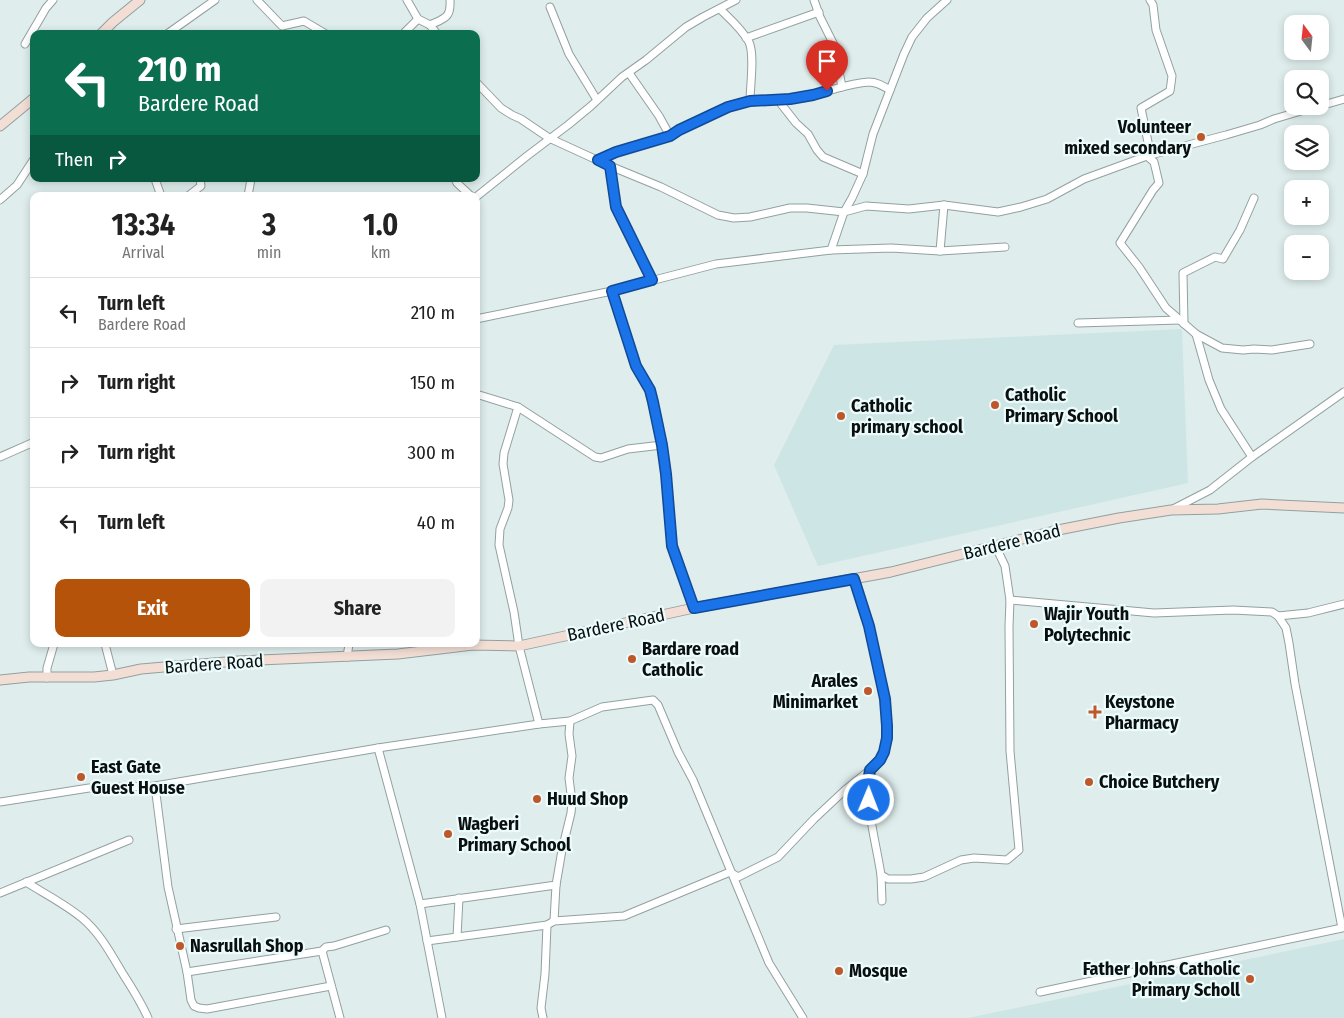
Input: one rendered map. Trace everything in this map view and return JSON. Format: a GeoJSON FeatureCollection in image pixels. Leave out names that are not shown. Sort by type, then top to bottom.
{"type":"FeatureCollection","features":[{"type":"Feature","properties":{"kind":"street"},"geometry":{"type":"LineString","coordinates":[[33,30],[53,0]]}},
{"type":"Feature","properties":{"kind":"street"},"geometry":{"type":"LineString","coordinates":[[106,30],[139,0]]}},
{"type":"Feature","properties":{"kind":"street"},"geometry":{"type":"LineString","coordinates":[[173,30],[215,0]]}},
{"type":"Feature","properties":{"kind":"street"},"geometry":{"type":"LineString","coordinates":[[257,0],[282,26],[304,21],[319,30]]}},
{"type":"Feature","properties":{"kind":"street"},"geometry":{"type":"LineString","coordinates":[[407,0],[418,19],[430,25],[434,30]]}},
{"type":"Feature","properties":{"kind":"street"},"geometry":{"type":"LineString","coordinates":[[430,25],[448,16],[450,0]]}},
{"type":"Feature","properties":{"kind":"street"},"geometry":{"type":"LineString","coordinates":[[480,194],[568,125],[622,77],[686,27],[736,0]]}},
{"type":"Feature","properties":{"kind":"street"},"geometry":{"type":"LineString","coordinates":[[814,0],[834,46],[842,87]]}},
{"type":"Feature","properties":{"kind":"street"},"geometry":{"type":"LineString","coordinates":[[831,250],[844,212],[863,174],[873,134],[904,54],[912,37],[927,18],[947,0]]}},
{"type":"Feature","properties":{"kind":"street"},"geometry":{"type":"LineString","coordinates":[[1147,156],[1149,148],[1141,108],[1170,91],[1172,76],[1156,30],[1153,5],[1150,0]]}},
{"type":"Feature","properties":{"kind":"street"},"geometry":{"type":"LineString","coordinates":[[550,7],[569,54],[597,100]]}},
{"type":"Feature","properties":{"kind":"street"},"geometry":{"type":"LineString","coordinates":[[720,9],[746,38],[750,46],[752,55],[750,101]]}},
{"type":"Feature","properties":{"kind":"street"},"geometry":{"type":"LineString","coordinates":[[746,38],[819,12]]}},
{"type":"Feature","properties":{"kind":"street"},"geometry":{"type":"LineString","coordinates":[[407,30],[418,19]]}},
{"type":"Feature","properties":{"kind":"street"},"geometry":{"type":"LineString","coordinates":[[25,44],[30,35]]}},
{"type":"Feature","properties":{"kind":"street"},"geometry":{"type":"LineString","coordinates":[[629,73],[659,116],[670,136]]}},
{"type":"Feature","properties":{"kind":"street"},"geometry":{"type":"LineString","coordinates":[[598,160],[616,152],[670,136],[728,107],[750,101],[778,100],[813,95],[852,84],[870,82],[877,83],[890,90]]}},
{"type":"Feature","properties":{"kind":"street"},"geometry":{"type":"LineString","coordinates":[[480,86],[501,108],[549,138],[661,187],[718,215],[734,218],[750,217],[790,208],[844,212],[866,206],[909,209],[944,206],[998,212],[1047,199],[1084,179],[1147,156],[1226,135],[1288,115]]}},
{"type":"Feature","properties":{"kind":"street"},"geometry":{"type":"LineString","coordinates":[[1329,103],[1344,99]]}},
{"type":"Feature","properties":{"kind":"street"},"geometry":{"type":"LineString","coordinates":[[778,100],[808,134],[823,157],[863,174]]}},
{"type":"Feature","properties":{"kind":"street"},"geometry":{"type":"LineString","coordinates":[[0,126],[30,101]]}},
{"type":"Feature","properties":{"kind":"street"},"geometry":{"type":"LineString","coordinates":[[1147,156],[1154,162],[1159,183],[1120,243],[1139,267],[1166,308],[1196,334],[1222,348],[1272,350],[1310,344]]}},
{"type":"Feature","properties":{"kind":"street"},"geometry":{"type":"LineString","coordinates":[[0,200],[17,185],[30,165]]}},
{"type":"Feature","properties":{"kind":"street"},"geometry":{"type":"LineString","coordinates":[[610,166],[616,207],[652,280]]}},
{"type":"Feature","properties":{"kind":"street"},"geometry":{"type":"LineString","coordinates":[[193,192],[201,186],[200,182]]}},
{"type":"Feature","properties":{"kind":"street"},"geometry":{"type":"LineString","coordinates":[[456,182],[467,192]]}},
{"type":"Feature","properties":{"kind":"street"},"geometry":{"type":"LineString","coordinates":[[1182,322],[1183,273],[1215,257],[1223,258],[1240,230],[1254,198]]}},
{"type":"Feature","properties":{"kind":"street"},"geometry":{"type":"LineString","coordinates":[[940,250],[944,206]]}},
{"type":"Feature","properties":{"kind":"street"},"geometry":{"type":"LineString","coordinates":[[480,319],[612,291],[716,264],[831,250],[891,248],[940,250],[1005,247]]}},
{"type":"Feature","properties":{"kind":"street"},"geometry":{"type":"LineString","coordinates":[[612,291],[636,366],[650,390],[662,445],[668,488],[672,546],[694,608]]}},
{"type":"Feature","properties":{"kind":"street"},"geometry":{"type":"LineString","coordinates":[[1078,323],[1182,322]]}},
{"type":"Feature","properties":{"kind":"street"},"geometry":{"type":"LineString","coordinates":[[1196,334],[1209,380],[1221,409],[1252,457]]}},
{"type":"Feature","properties":{"kind":"street"},"geometry":{"type":"LineString","coordinates":[[1171,510],[1210,490],[1252,457],[1344,392]]}},
{"type":"Feature","properties":{"kind":"street"},"geometry":{"type":"LineString","coordinates":[[480,398],[518,407],[595,457],[601,458],[628,449],[662,445]]}},
{"type":"Feature","properties":{"kind":"street"},"geometry":{"type":"LineString","coordinates":[[518,407],[504,453],[503,464],[509,500],[499,536],[500,552],[514,612],[519,646],[538,724]]}},
{"type":"Feature","properties":{"kind":"street"},"geometry":{"type":"LineString","coordinates":[[0,457],[30,444]]}},
{"type":"Feature","properties":{"kind":"street","name":"Bardere Road"},"geometry":{"type":"LineString","coordinates":[[480,645],[519,646],[694,608],[900,570],[1058,530],[1119,518],[1171,510],[1218,509],[1262,504],[1344,508]]}},
{"type":"Feature","properties":{"kind":"street"},"geometry":{"type":"LineString","coordinates":[[881,875],[888,879],[924,877],[961,860],[974,858],[1007,860],[1019,850],[1010,751],[1010,600],[1006,566],[995,545]]}},
{"type":"Feature","properties":{"kind":"street"},"geometry":{"type":"LineString","coordinates":[[730,872],[738,877],[778,857],[814,819],[870,770],[880,760],[884,752],[887,738],[885,699],[869,626],[854,579]]}},
{"type":"Feature","properties":{"kind":"street"},"geometry":{"type":"LineString","coordinates":[[1010,600],[1154,613],[1233,610],[1272,612],[1278,616],[1286,628],[1342,928],[1040,992]]}},
{"type":"Feature","properties":{"kind":"street"},"geometry":{"type":"LineString","coordinates":[[1278,616],[1344,604]]}},
{"type":"Feature","properties":{"kind":"street"},"geometry":{"type":"LineString","coordinates":[[48,678],[47,668],[53,647]]}},
{"type":"Feature","properties":{"kind":"street"},"geometry":{"type":"LineString","coordinates":[[106,647],[113,675]]}},
{"type":"Feature","properties":{"kind":"street"},"geometry":{"type":"LineString","coordinates":[[347,657],[349,647]]}},
{"type":"Feature","properties":{"kind":"street","name":"Bardere Road"},"geometry":{"type":"LineString","coordinates":[[0,680],[29,677],[94,677],[156,668],[238,661],[398,654],[456,647]]}},
{"type":"Feature","properties":{"kind":"street"},"geometry":{"type":"LineString","coordinates":[[0,802],[89,788],[155,786],[378,748],[570,721],[602,707],[653,700],[658,705],[678,752],[693,780],[769,963],[803,1018]]}},
{"type":"Feature","properties":{"kind":"street"},"geometry":{"type":"LineString","coordinates":[[554,921],[556,884],[572,802],[569,778],[572,756],[569,734],[570,721]]}},
{"type":"Feature","properties":{"kind":"street"},"geometry":{"type":"LineString","coordinates":[[378,748],[420,904],[442,1018]]}},
{"type":"Feature","properties":{"kind":"street"},"geometry":{"type":"LineString","coordinates":[[870,770],[868,783],[870,816],[881,875],[882,900]]}},
{"type":"Feature","properties":{"kind":"street"},"geometry":{"type":"LineString","coordinates":[[155,786],[168,887],[187,972],[191,1000],[194,1006],[207,1009],[217,1008],[331,986]]}},
{"type":"Feature","properties":{"kind":"street"},"geometry":{"type":"LineString","coordinates":[[0,893],[129,840]]}},
{"type":"Feature","properties":{"kind":"street"},"geometry":{"type":"LineString","coordinates":[[427,941],[547,926],[554,921],[624,916],[730,872]]}},
{"type":"Feature","properties":{"kind":"street"},"geometry":{"type":"LineString","coordinates":[[26,882],[82,918],[92,929],[105,944],[142,1004],[148,1018]]}},
{"type":"Feature","properties":{"kind":"street"},"geometry":{"type":"LineString","coordinates":[[420,904],[556,884]]}},
{"type":"Feature","properties":{"kind":"street"},"geometry":{"type":"LineString","coordinates":[[457,937],[459,898]]}},
{"type":"Feature","properties":{"kind":"street"},"geometry":{"type":"LineString","coordinates":[[176,929],[276,917]]}},
{"type":"Feature","properties":{"kind":"street"},"geometry":{"type":"LineString","coordinates":[[543,1018],[541,1008],[545,974],[547,926]]}},
{"type":"Feature","properties":{"kind":"street"},"geometry":{"type":"LineString","coordinates":[[187,972],[322,951],[326,947],[386,930]]}},
{"type":"Feature","properties":{"kind":"street"},"geometry":{"type":"LineString","coordinates":[[322,951],[340,1018]]}},
{"type":"Feature","properties":{"kind":"shaded area","name":"Catholic Primary School"},"geometry":{"type":"Polygon","coordinates":[[[1182,329],[1188,483],[818,566],[774,465],[834,345],[1182,329]]]}},
{"type":"Feature","properties":{"kind":"shaded area","name":"Father Johns Catholic Primary Scholl"},"geometry":{"type":"Polygon","coordinates":[[[1344,939],[1344,1018],[968,1018],[1344,939]]]}},
{"type":"Feature","properties":{"kind":"place","name":"Volunteer mixed secondary"},"geometry":{"type":"Point","coordinates":[1201,137]}},
{"type":"Feature","properties":{"kind":"place","name":"Catholic Primary School"},"geometry":{"type":"Point","coordinates":[995,405]}},
{"type":"Feature","properties":{"kind":"place","name":"Catholic primary school"},"geometry":{"type":"Point","coordinates":[841,416]}},
{"type":"Feature","properties":{"kind":"place","name":"Wajir Youth Polytechnic"},"geometry":{"type":"Point","coordinates":[1034,624]}},
{"type":"Feature","properties":{"kind":"place","name":"Bardare road Catholic"},"geometry":{"type":"Point","coordinates":[632,659]}},
{"type":"Feature","properties":{"kind":"place","name":"Arales Minimarket"},"geometry":{"type":"Point","coordinates":[868,691]}},
{"type":"Feature","properties":{"kind":"place","name":"Keystone Pharmacy"},"geometry":{"type":"Point","coordinates":[1095,712]}},
{"type":"Feature","properties":{"kind":"place","name":"East Gate Guest House"},"geometry":{"type":"Point","coordinates":[81,777]}},
{"type":"Feature","properties":{"kind":"place","name":"Choice Butchery"},"geometry":{"type":"Point","coordinates":[1089,782]}},
{"type":"Feature","properties":{"kind":"place","name":"Huud Shop"},"geometry":{"type":"Point","coordinates":[537,799]}},
{"type":"Feature","properties":{"kind":"place","name":"Wagberi Primary School"},"geometry":{"type":"Point","coordinates":[448,834]}},
{"type":"Feature","properties":{"kind":"place","name":"Nasrullah Shop"},"geometry":{"type":"Point","coordinates":[180,946]}},
{"type":"Feature","properties":{"kind":"place","name":"Mosque"},"geometry":{"type":"Point","coordinates":[839,971]}},
{"type":"Feature","properties":{"kind":"place","name":"Father Johns Catholic Primary Scholl"},"geometry":{"type":"Point","coordinates":[1250,979]}},
{"type":"Feature","properties":{"kind":"route"},"geometry":{"type":"LineString","coordinates":[[827,91],[790,99],[740,103],[679,130],[670,136],[616,152],[598,160],[610,166],[616,207],[652,280],[612,291],[636,366],[650,390],[662,445],[668,488],[672,546],[694,608],[854,579],[869,626],[885,699],[887,726],[884,752],[880,760],[870,770],[868,783],[869,800]]}}]}
